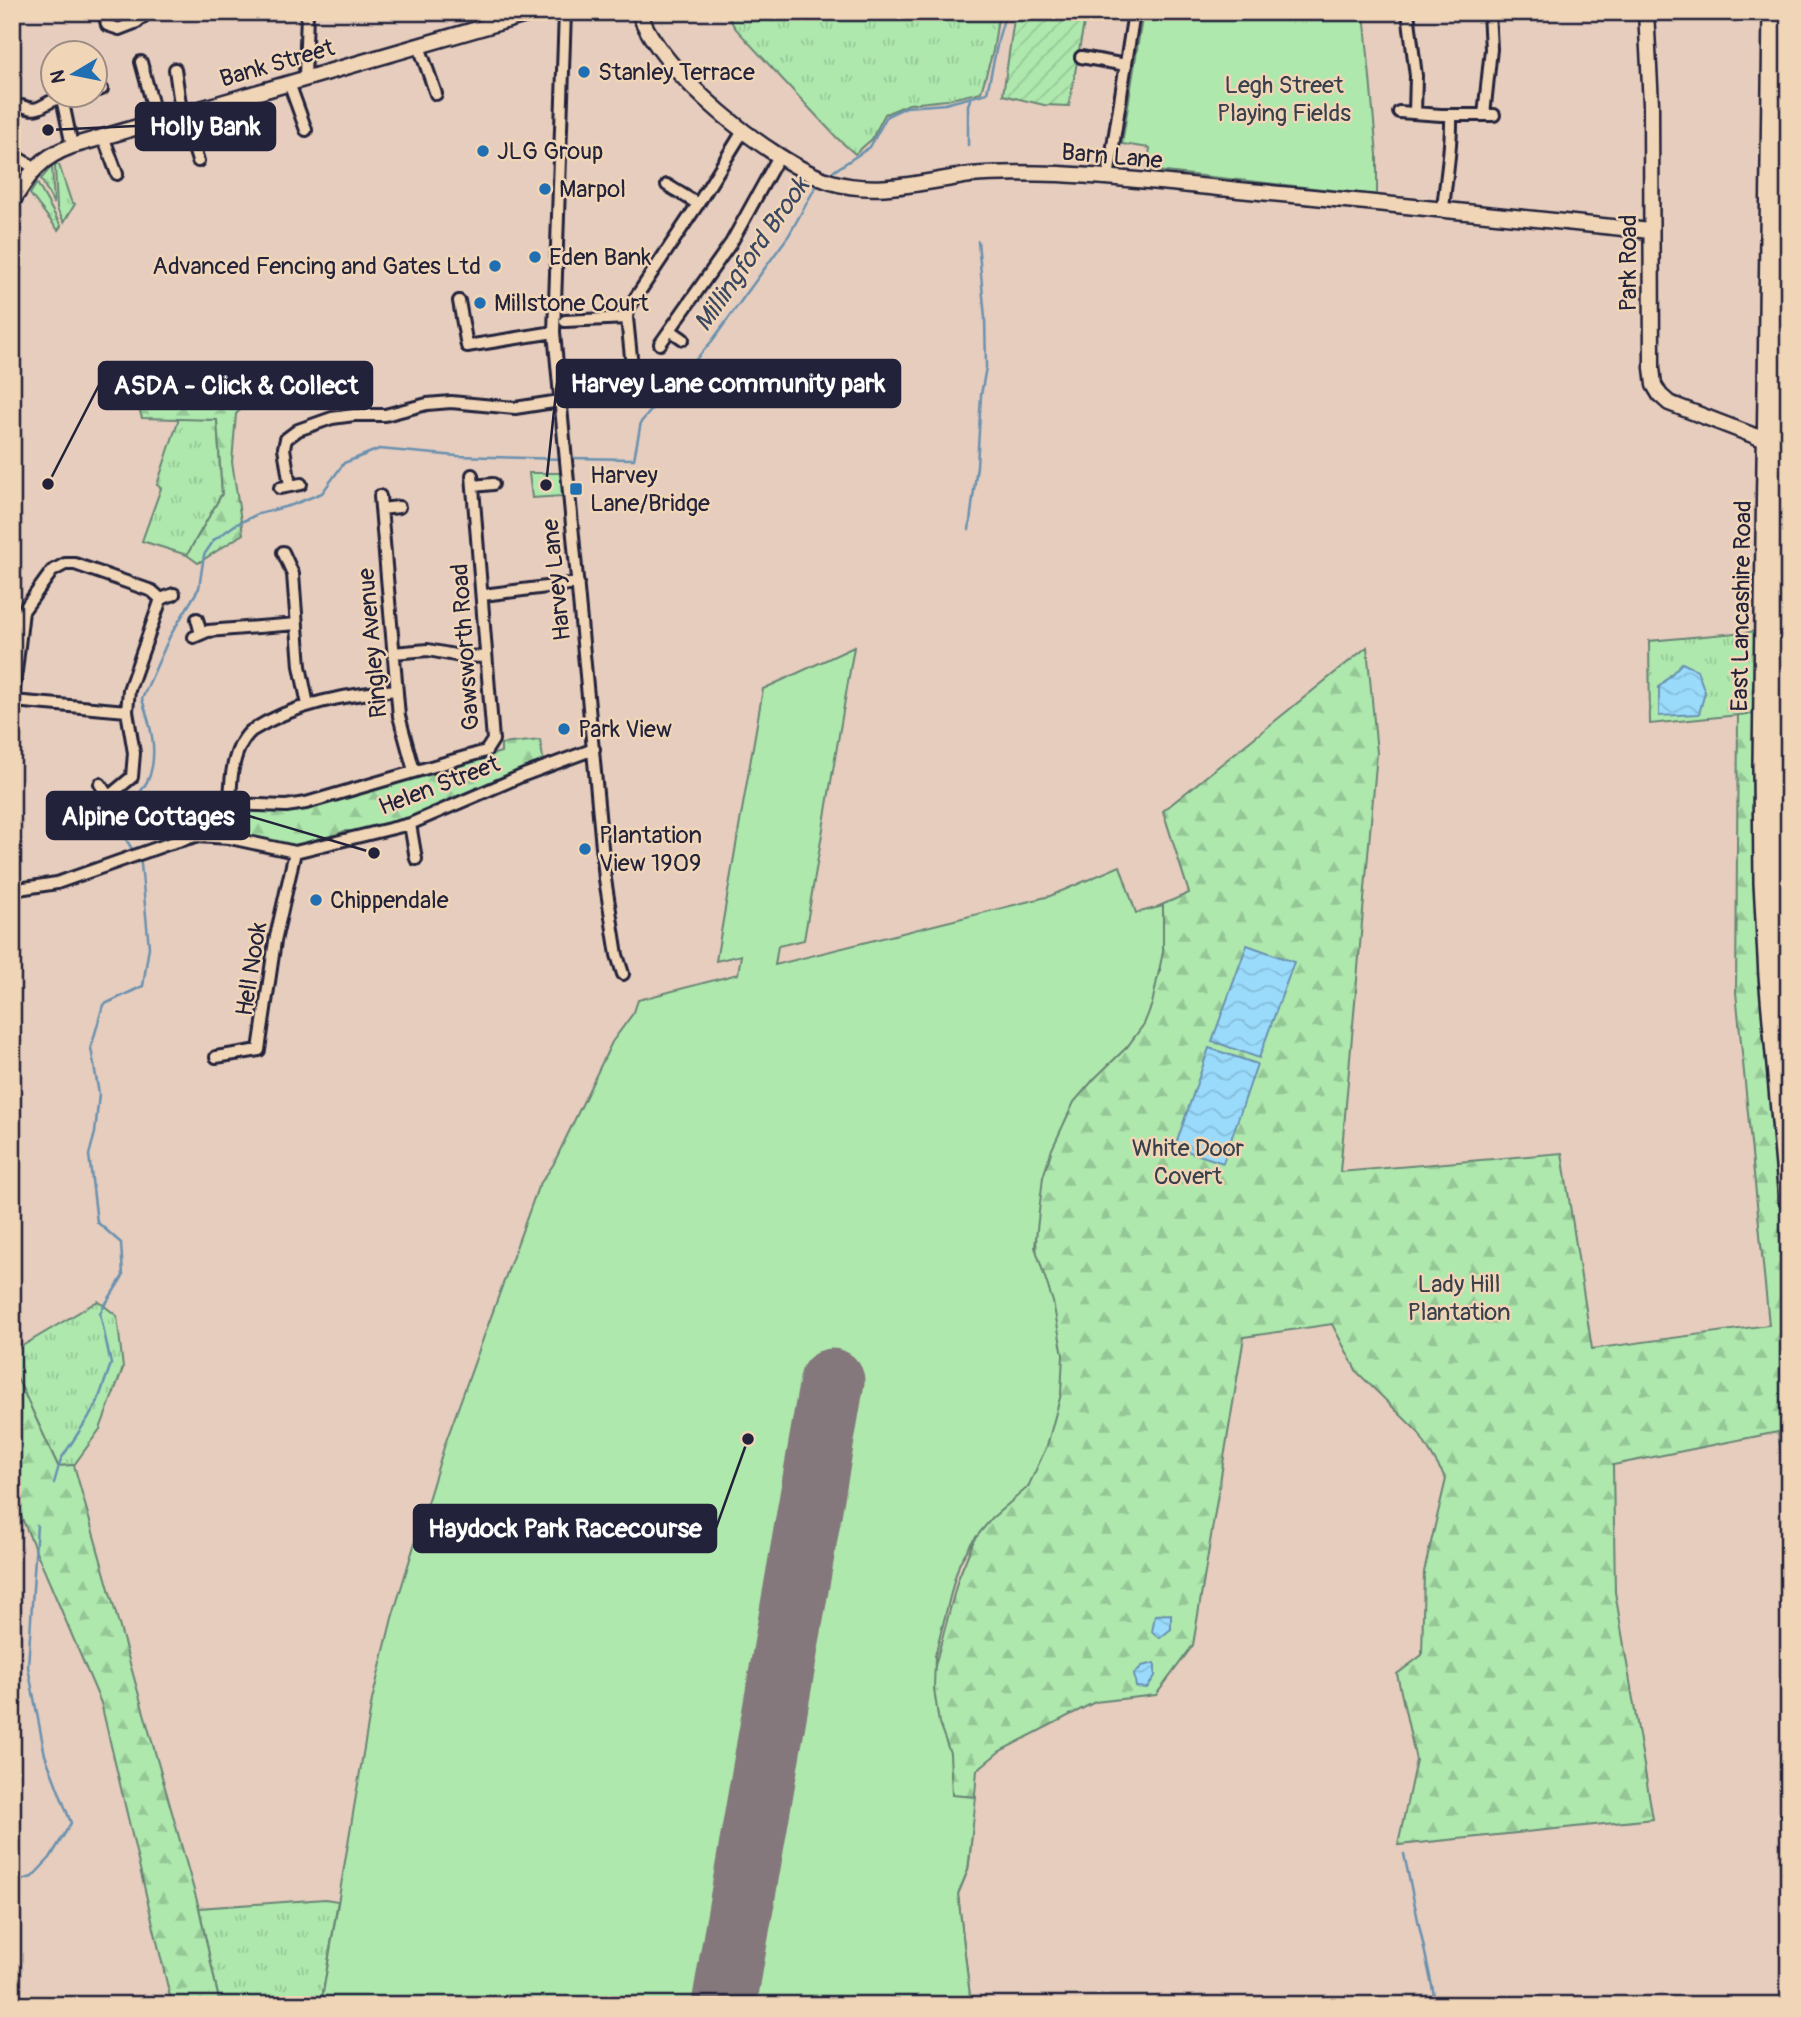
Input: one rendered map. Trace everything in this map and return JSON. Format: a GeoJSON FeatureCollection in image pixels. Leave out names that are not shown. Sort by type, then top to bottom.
{"type":"FeatureCollection","features":[{"type":"Feature","properties":{"kind":"highway","name":"East Lancashire Road"},"geometry":{"type":"LineString","coordinates":[[1773,12],[1763,765],[1764,883],[1776,1077],[1789,1199]]}},
{"type":"Feature","properties":{"kind":"highway","name":"East Lancashire Road"},"geometry":{"type":"LineString","coordinates":[[1788,12],[1786,456],[1777,760],[1779,881],[1789,1036]]}},
{"type":"Feature","properties":{"kind":"street"},"geometry":{"type":"LineString","coordinates":[[104,12],[107,25],[119,29],[137,22],[148,12]]}},
{"type":"Feature","properties":{"kind":"street"},"geometry":{"type":"LineString","coordinates":[[304,78],[307,12]]}},
{"type":"Feature","properties":{"kind":"street","name":"Bank Street"},"geometry":{"type":"LineString","coordinates":[[36,168],[44,159],[103,136],[536,12]]}},
{"type":"Feature","properties":{"kind":"street","name":"Harvey Lane"},"geometry":{"type":"LineString","coordinates":[[565,12],[554,332],[605,879],[617,955],[623,974]]}},
{"type":"Feature","properties":{"kind":"street","name":"Barn Lane"},"geometry":{"type":"LineString","coordinates":[[639,12],[650,36],[696,89],[743,131],[779,156],[827,180],[873,189],[1007,173],[1108,178],[1650,231]]}},
{"type":"Feature","properties":{"kind":"street"},"geometry":{"type":"LineString","coordinates":[[1108,178],[1134,12]]}},
{"type":"Feature","properties":{"kind":"street"},"geometry":{"type":"LineString","coordinates":[[1408,12],[1416,76],[1415,113]]}},
{"type":"Feature","properties":{"kind":"street","name":"Park Road"},"geometry":{"type":"LineString","coordinates":[[1646,12],[1651,104],[1651,356],[1654,385],[1669,403],[1768,440]]}},
{"type":"Feature","properties":{"kind":"street"},"geometry":{"type":"LineString","coordinates":[[1399,111],[1451,116],[1489,115],[1493,17]]}},
{"type":"Feature","properties":{"kind":"street"},"geometry":{"type":"LineString","coordinates":[[419,46],[436,93]]}},
{"type":"Feature","properties":{"kind":"street"},"geometry":{"type":"LineString","coordinates":[[1081,57],[1126,65]]}},
{"type":"Feature","properties":{"kind":"street"},"geometry":{"type":"LineString","coordinates":[[141,62],[157,121]]}},
{"type":"Feature","properties":{"kind":"street"},"geometry":{"type":"LineString","coordinates":[[175,69],[183,114],[198,161]]}},
{"type":"Feature","properties":{"kind":"street"},"geometry":{"type":"LineString","coordinates":[[289,83],[306,130]]}},
{"type":"Feature","properties":{"kind":"street"},"geometry":{"type":"LineString","coordinates":[[22,106],[32,110],[40,108]]}},
{"type":"Feature","properties":{"kind":"street"},"geometry":{"type":"LineString","coordinates":[[64,108],[72,146]]}},
{"type":"Feature","properties":{"kind":"street"},"geometry":{"type":"LineString","coordinates":[[1443,209],[1451,157],[1451,116]]}},
{"type":"Feature","properties":{"kind":"street"},"geometry":{"type":"LineString","coordinates":[[631,389],[628,309],[743,131]]}},
{"type":"Feature","properties":{"kind":"street"},"geometry":{"type":"LineString","coordinates":[[103,136],[117,174]]}},
{"type":"Feature","properties":{"kind":"street"},"geometry":{"type":"LineString","coordinates":[[12,155],[36,168],[12,202]]}},
{"type":"Feature","properties":{"kind":"street"},"geometry":{"type":"LineString","coordinates":[[660,344],[731,243],[779,156]]}},
{"type":"Feature","properties":{"kind":"street"},"geometry":{"type":"LineString","coordinates":[[667,186],[698,204]]}},
{"type":"Feature","properties":{"kind":"street"},"geometry":{"type":"LineString","coordinates":[[459,301],[467,346],[554,332]]}},
{"type":"Feature","properties":{"kind":"street"},"geometry":{"type":"LineString","coordinates":[[565,321],[627,318]]}},
{"type":"Feature","properties":{"kind":"street"},"geometry":{"type":"LineString","coordinates":[[670,330],[683,339]]}},
{"type":"Feature","properties":{"kind":"street"},"geometry":{"type":"LineString","coordinates":[[291,486],[284,448],[286,439],[298,430],[332,418],[385,415],[438,402],[515,408],[560,401]]}},
{"type":"Feature","properties":{"kind":"street","name":"Gawsworth Road"},"geometry":{"type":"LineString","coordinates":[[231,804],[286,806],[306,803],[486,751],[491,746],[493,740],[473,480],[493,484]]}},
{"type":"Feature","properties":{"kind":"street","name":"Ringley Avenue"},"geometry":{"type":"LineString","coordinates":[[380,496],[398,716],[414,771]]}},
{"type":"Feature","properties":{"kind":"street"},"geometry":{"type":"LineString","coordinates":[[381,509],[398,507]]}},
{"type":"Feature","properties":{"kind":"street"},"geometry":{"type":"LineString","coordinates":[[283,552],[293,574],[300,666],[308,705]]}},
{"type":"Feature","properties":{"kind":"street"},"geometry":{"type":"LineString","coordinates":[[127,711],[13,703],[21,617],[48,575],[65,564],[75,564],[152,591],[161,599]]}},
{"type":"Feature","properties":{"kind":"street"},"geometry":{"type":"LineString","coordinates":[[483,595],[578,583]]}},
{"type":"Feature","properties":{"kind":"street"},"geometry":{"type":"LineString","coordinates":[[161,599],[174,594]]}},
{"type":"Feature","properties":{"kind":"street"},"geometry":{"type":"LineString","coordinates":[[100,783],[105,799],[132,777],[134,766],[127,711],[133,675],[161,599]]}},
{"type":"Feature","properties":{"kind":"street"},"geometry":{"type":"LineString","coordinates":[[197,619],[197,636],[228,629],[297,624]]}},
{"type":"Feature","properties":{"kind":"street"},"geometry":{"type":"LineString","coordinates":[[393,653],[428,649],[460,656],[486,657]]}},
{"type":"Feature","properties":{"kind":"street"},"geometry":{"type":"LineString","coordinates":[[230,838],[235,758],[243,738],[259,726],[308,705],[346,695],[396,690]]}},
{"type":"Feature","properties":{"kind":"street","name":"Helen Street"},"geometry":{"type":"LineString","coordinates":[[12,890],[57,883],[196,836],[230,838],[295,852],[410,824],[524,775],[594,749]]}},
{"type":"Feature","properties":{"kind":"street"},"geometry":{"type":"LineString","coordinates":[[410,824],[416,859]]}},
{"type":"Feature","properties":{"kind":"street","name":"Hell Nook"},"geometry":{"type":"LineString","coordinates":[[216,1057],[260,1051],[275,941],[295,852]]}},
{"type":"Feature","properties":{"kind":"green space"},"geometry":{"type":"Polygon","coordinates":[[[725,12],[999,12],[993,51],[981,92],[947,100],[909,104],[885,114],[872,139],[855,154],[736,29],[725,12]]]}},
{"type":"Feature","properties":{"kind":"green space"},"geometry":{"type":"Polygon","coordinates":[[[1015,12],[1086,12],[1069,106],[1044,105],[1003,95],[1015,12]]]}},
{"type":"Feature","properties":{"kind":"green space","name":"Legh Street Playing Fields"},"geometry":{"type":"Polygon","coordinates":[[[1143,12],[1364,12],[1377,155],[1377,195],[1147,170],[1150,148],[1122,144],[1143,12]]]}},
{"type":"Feature","properties":{"kind":"green space"},"geometry":{"type":"Polygon","coordinates":[[[55,165],[59,165],[71,201],[75,204],[64,222],[57,209],[55,165]]]}},
{"type":"Feature","properties":{"kind":"green space"},"geometry":{"type":"Polygon","coordinates":[[[52,166],[54,204],[41,179],[52,166]]]}},
{"type":"Feature","properties":{"kind":"green space"},"geometry":{"type":"Polygon","coordinates":[[[37,183],[61,226],[58,230],[30,194],[37,183]]]}},
{"type":"Feature","properties":{"kind":"green space"},"geometry":{"type":"Polygon","coordinates":[[[294,364],[292,381],[253,397],[236,414],[232,462],[243,534],[198,563],[187,555],[222,494],[217,420],[142,418],[138,405],[221,371],[294,364]]]}},
{"type":"Feature","properties":{"kind":"green space"},"geometry":{"type":"Polygon","coordinates":[[[179,418],[217,420],[222,494],[187,555],[142,541],[161,488],[157,485],[179,418]]]}},
{"type":"Feature","properties":{"kind":"green space"},"geometry":{"type":"Polygon","coordinates":[[[529,473],[561,473],[563,496],[532,498],[529,473]]]}},
{"type":"Feature","properties":{"kind":"green space"},"geometry":{"type":"Polygon","coordinates":[[[1758,631],[1758,713],[1650,724],[1649,641],[1758,631]]]}},
{"type":"Feature","properties":{"kind":"green space"},"geometry":{"type":"Polygon","coordinates":[[[854,647],[804,940],[778,946],[775,965],[1050,896],[1120,866],[1136,913],[1163,906],[1163,952],[1152,1004],[1144,1024],[1127,1047],[1074,1102],[1052,1149],[1043,1177],[1035,1247],[1053,1302],[1063,1355],[1061,1394],[1047,1446],[1028,1487],[992,1518],[960,1562],[935,1656],[934,1689],[939,1723],[950,1753],[952,1795],[976,1797],[968,1870],[958,1894],[971,2005],[321,2005],[372,1700],[392,1618],[445,1444],[538,1187],[553,1165],[612,1042],[634,1012],[638,1000],[738,974],[741,955],[716,961],[763,689],[854,647]]]}},
{"type":"Feature","properties":{"kind":"green space"},"geometry":{"type":"Polygon","coordinates":[[[1367,647],[1377,753],[1340,1172],[1562,1153],[1592,1349],[1769,1325],[1736,992],[1738,715],[1758,713],[1761,990],[1789,1271],[1789,1514],[1778,1432],[1613,1465],[1615,1592],[1653,1819],[1398,1845],[1416,1760],[1397,1674],[1422,1655],[1424,1572],[1446,1479],[1418,1432],[1357,1372],[1332,1324],[1244,1337],[1193,1645],[1156,1695],[1095,1702],[1000,1751],[977,1770],[968,1870],[958,1894],[971,2005],[845,2005],[958,1579],[1039,1382],[1034,1124],[1135,1010],[1160,971],[1157,907],[1189,893],[1163,811],[1367,647]]]}},
{"type":"Feature","properties":{"kind":"green space"},"geometry":{"type":"Polygon","coordinates":[[[540,740],[543,758],[541,762],[409,822],[364,832],[344,831],[329,839],[318,838],[291,847],[262,841],[240,832],[242,813],[247,811],[309,808],[501,752],[501,744],[540,740]]]}},
{"type":"Feature","properties":{"kind":"green space"},"geometry":{"type":"Polygon","coordinates":[[[98,1301],[117,1316],[123,1368],[100,1429],[74,1465],[58,1466],[12,1367],[12,1352],[98,1301]]]}},
{"type":"Feature","properties":{"kind":"green space"},"geometry":{"type":"Polygon","coordinates":[[[12,1367],[58,1466],[74,1465],[199,1908],[220,2005],[172,2005],[101,1703],[12,1495],[12,1367]]]}},
{"type":"Feature","properties":{"kind":"green space"},"geometry":{"type":"Polygon","coordinates":[[[325,1899],[338,1901],[321,2005],[220,2005],[199,1908],[325,1899]]]}},
{"type":"Feature","properties":{"kind":"water"},"geometry":{"type":"Polygon","coordinates":[[[1682,663],[1697,670],[1705,692],[1699,714],[1659,716],[1659,687],[1682,663]]]}},
{"type":"Feature","properties":{"kind":"water"},"geometry":{"type":"Polygon","coordinates":[[[1247,945],[1294,962],[1259,1058],[1212,1041],[1247,945]]]}},
{"type":"Feature","properties":{"kind":"water"},"geometry":{"type":"Polygon","coordinates":[[[1209,1048],[1257,1064],[1223,1163],[1175,1147],[1209,1048]]]}},
{"type":"Feature","properties":{"kind":"water"},"geometry":{"type":"Polygon","coordinates":[[[1171,1614],[1171,1629],[1160,1638],[1152,1632],[1155,1615],[1171,1614]]]}},
{"type":"Feature","properties":{"kind":"water"},"geometry":{"type":"Polygon","coordinates":[[[1155,1663],[1155,1676],[1147,1688],[1136,1687],[1134,1674],[1142,1666],[1155,1663]]]}},
{"type":"Feature","properties":{"kind":"waterway","name":"Millingford Brook"},"geometry":{"type":"LineString","coordinates":[[828,175],[870,147],[887,116],[906,107],[945,104],[987,93],[1006,12]]}},
{"type":"Feature","properties":{"kind":"waterway"},"geometry":{"type":"LineString","coordinates":[[968,145],[970,100]]}},
{"type":"Feature","properties":{"kind":"waterway","name":"Millingford Brook"},"geometry":{"type":"LineString","coordinates":[[569,458],[634,459],[641,422],[712,341],[789,235],[821,182]]}},
{"type":"Feature","properties":{"kind":"waterway"},"geometry":{"type":"LineString","coordinates":[[969,530],[986,367],[985,318],[978,241]]}},
{"type":"Feature","properties":{"kind":"waterway","name":"Millingford Brook"},"geometry":{"type":"LineString","coordinates":[[135,854],[121,831],[119,820],[144,787],[152,765],[152,737],[142,699],[170,636],[199,588],[204,555],[214,540],[235,525],[258,514],[322,493],[344,463],[379,449],[457,456],[563,459]]}},
{"type":"Feature","properties":{"kind":"waterway","name":"Millingford Brook"},"geometry":{"type":"LineString","coordinates":[[54,1483],[61,1459],[96,1406],[111,1364],[100,1313],[123,1276],[121,1243],[97,1222],[89,1155],[95,1133],[99,1094],[91,1048],[103,1005],[143,986],[149,947],[141,864],[138,860]]}},
{"type":"Feature","properties":{"kind":"waterway"},"geometry":{"type":"LineString","coordinates":[[12,1883],[32,1877],[50,1858],[71,1823],[45,1755],[28,1667],[37,1525]]}},
{"type":"Feature","properties":{"kind":"waterway"},"geometry":{"type":"LineString","coordinates":[[1404,1854],[1436,2005]]}},
{"type":"Feature","properties":{"kind":"runway"},"geometry":{"type":"LineString","coordinates":[[724,2005],[832,1381]]}},
{"type":"Feature","properties":{"kind":"place","name":"Stanley Terrace"},"geometry":{"type":"Point","coordinates":[584,72]}},
{"type":"Feature","properties":{"kind":"place","name":"Holly Bank"},"geometry":{"type":"Point","coordinates":[48,130]}},
{"type":"Feature","properties":{"kind":"place","name":"JLG Group"},"geometry":{"type":"Point","coordinates":[483,151]}},
{"type":"Feature","properties":{"kind":"place","name":"Marpol"},"geometry":{"type":"Point","coordinates":[545,189]}},
{"type":"Feature","properties":{"kind":"place","name":"Eden Bank"},"geometry":{"type":"Point","coordinates":[535,257]}},
{"type":"Feature","properties":{"kind":"place","name":"Advanced Fencing and Gates Ltd"},"geometry":{"type":"Point","coordinates":[495,266]}},
{"type":"Feature","properties":{"kind":"place","name":"Millstone Court"},"geometry":{"type":"Point","coordinates":[480,303]}},
{"type":"Feature","properties":{"kind":"place","name":"ASDA - Click & Collect"},"geometry":{"type":"Point","coordinates":[48,484]}},
{"type":"Feature","properties":{"kind":"place","name":"Harvey Lane community park"},"geometry":{"type":"Point","coordinates":[546,485]}},
{"type":"Feature","properties":{"kind":"place","name":"Harvey Lane/Bridge"},"geometry":{"type":"Point","coordinates":[576,489]}},
{"type":"Feature","properties":{"kind":"place","name":"Park View"},"geometry":{"type":"Point","coordinates":[564,729]}},
{"type":"Feature","properties":{"kind":"place","name":"Plantation View 1909"},"geometry":{"type":"Point","coordinates":[585,849]}},
{"type":"Feature","properties":{"kind":"place","name":"Alpine Cottages"},"geometry":{"type":"Point","coordinates":[374,853]}},
{"type":"Feature","properties":{"kind":"place","name":"Chippendale"},"geometry":{"type":"Point","coordinates":[316,900]}},
{"type":"Feature","properties":{"kind":"place","name":"Haydock Park Racecourse"},"geometry":{"type":"Point","coordinates":[748,1439]}},
{"type":"Feature","properties":{"kind":"park label","name":"White Door Covert"},"geometry":{"type":"Point","coordinates":[1188,1162]}},
{"type":"Feature","properties":{"kind":"park label","name":"Lady Hill Plantation"},"geometry":{"type":"Point","coordinates":[1459,1298]}}]}
